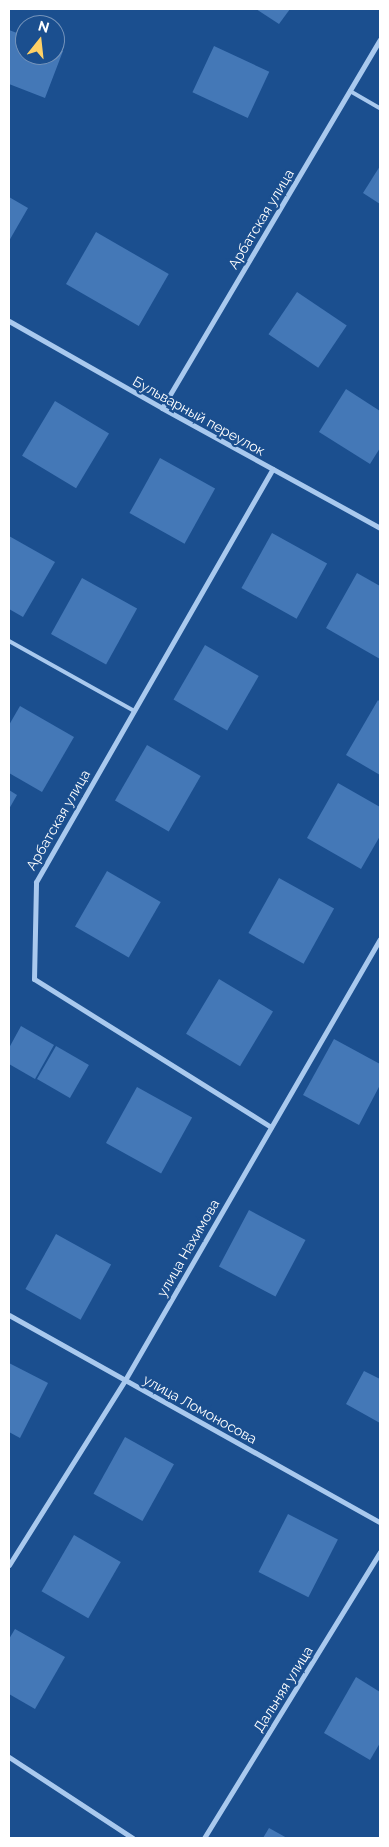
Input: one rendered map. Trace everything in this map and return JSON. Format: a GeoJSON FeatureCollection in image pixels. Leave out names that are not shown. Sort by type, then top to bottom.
{"type":"FeatureCollection","features":[{"type":"Feature","properties":{"kind":"street","name":"Арбатская улица"},"geometry":{"type":"LineString","coordinates":[[162,408],[380,40]]}},
{"type":"Feature","properties":{"kind":"street","name":"Бульварный переулок"},"geometry":{"type":"LineString","coordinates":[[9,321],[380,528]]}},
{"type":"Feature","properties":{"kind":"street","name":"Арбатская улица"},"geometry":{"type":"LineString","coordinates":[[271,1127],[34,979],[36,882],[273,469]]}},
{"type":"Feature","properties":{"kind":"street","name":"улица Нахимова"},"geometry":{"type":"LineString","coordinates":[[9,1565],[124,1380],[380,939]]}},
{"type":"Feature","properties":{"kind":"street","name":"улица Ломоносова"},"geometry":{"type":"LineString","coordinates":[[9,1315],[380,1522]]}},
{"type":"Feature","properties":{"kind":"street","name":"Дальняя улица"},"geometry":{"type":"LineString","coordinates":[[204,1838],[380,1552]]}},
{"type":"Feature","properties":{"kind":"street"},"geometry":{"type":"LineString","coordinates":[[9,1757],[133,1838]]}},
{"type":"Feature","properties":{"kind":"lane"},"geometry":{"type":"LineString","coordinates":[[350,90],[380,108]]}},
{"type":"Feature","properties":{"kind":"lane"},"geometry":{"type":"LineString","coordinates":[[9,641],[134,711]]}},
{"type":"Feature","properties":{"kind":"building"},"geometry":{"type":"Polygon","coordinates":[[[256,9],[290,9],[279,24],[256,9]]]}},
{"type":"Feature","properties":{"kind":"building"},"geometry":{"type":"Polygon","coordinates":[[[9,30],[15,32],[15,65],[58,65],[45,98],[9,84],[9,30]]]}},
{"type":"Feature","properties":{"kind":"building"},"geometry":{"type":"Polygon","coordinates":[[[214,46],[269,72],[248,118],[192,92],[214,46]]]}},
{"type":"Feature","properties":{"kind":"building"},"geometry":{"type":"Polygon","coordinates":[[[380,166],[380,204],[363,193],[380,166]]]}},
{"type":"Feature","properties":{"kind":"building"},"geometry":{"type":"Polygon","coordinates":[[[9,197],[28,208],[9,241],[9,197]]]}},
{"type":"Feature","properties":{"kind":"building"},"geometry":{"type":"Polygon","coordinates":[[[96,232],[169,274],[139,326],[66,284],[96,232]]]}},
{"type":"Feature","properties":{"kind":"building"},"geometry":{"type":"Polygon","coordinates":[[[297,292],[347,326],[318,368],[268,334],[297,292]]]}},
{"type":"Feature","properties":{"kind":"building"},"geometry":{"type":"Polygon","coordinates":[[[346,389],[380,411],[380,448],[370,464],[319,432],[346,389]]]}},
{"type":"Feature","properties":{"kind":"building"},"geometry":{"type":"Polygon","coordinates":[[[55,401],[109,433],[76,488],[22,456],[55,401]]]}},
{"type":"Feature","properties":{"kind":"building"},"geometry":{"type":"Polygon","coordinates":[[[160,458],[215,489],[185,544],[129,513],[160,458]]]}},
{"type":"Feature","properties":{"kind":"building"},"geometry":{"type":"Polygon","coordinates":[[[272,533],[327,564],[297,619],[241,588],[272,533]]]}},
{"type":"Feature","properties":{"kind":"building"},"geometry":{"type":"Polygon","coordinates":[[[9,536],[55,562],[23,617],[9,609],[9,536]]]}},
{"type":"Feature","properties":{"kind":"building"},"geometry":{"type":"Polygon","coordinates":[[[357,573],[380,586],[380,659],[326,628],[357,573]]]}},
{"type":"Feature","properties":{"kind":"building"},"geometry":{"type":"Polygon","coordinates":[[[82,578],[137,609],[106,665],[51,634],[82,578]]]}},
{"type":"Feature","properties":{"kind":"building"},"geometry":{"type":"Polygon","coordinates":[[[205,645],[259,676],[227,731],[173,700],[205,645]]]}},
{"type":"Feature","properties":{"kind":"building"},"geometry":{"type":"Polygon","coordinates":[[[378,700],[380,702],[380,775],[346,755],[378,700]]]}},
{"type":"Feature","properties":{"kind":"building"},"geometry":{"type":"Polygon","coordinates":[[[20,706],[74,737],[42,792],[9,773],[9,725],[20,706]]]}},
{"type":"Feature","properties":{"kind":"building"},"geometry":{"type":"Polygon","coordinates":[[[147,745],[201,776],[169,831],[115,800],[147,745]]]}},
{"type":"Feature","properties":{"kind":"building"},"geometry":{"type":"Polygon","coordinates":[[[338,783],[380,807],[380,836],[361,869],[307,838],[338,783]]]}},
{"type":"Feature","properties":{"kind":"building"},"geometry":{"type":"Polygon","coordinates":[[[9,790],[17,795],[9,809],[9,790]]]}},
{"type":"Feature","properties":{"kind":"building"},"geometry":{"type":"Polygon","coordinates":[[[107,871],[161,902],[129,957],[75,926],[107,871]]]}},
{"type":"Feature","properties":{"kind":"building"},"geometry":{"type":"Polygon","coordinates":[[[279,878],[334,909],[304,964],[248,933],[279,878]]]}},
{"type":"Feature","properties":{"kind":"building"},"geometry":{"type":"Polygon","coordinates":[[[219,979],[273,1011],[240,1066],[186,1034],[219,979]]]}},
{"type":"Feature","properties":{"kind":"building"},"geometry":{"type":"Polygon","coordinates":[[[21,1026],[54,1045],[35,1079],[9,1064],[9,1048],[21,1026]]]}},
{"type":"Feature","properties":{"kind":"building"},"geometry":{"type":"Polygon","coordinates":[[[334,1039],[380,1064],[380,1085],[359,1125],[303,1095],[334,1039]]]}},
{"type":"Feature","properties":{"kind":"building"},"geometry":{"type":"Polygon","coordinates":[[[56,1046],[89,1065],[70,1098],[37,1079],[56,1046]]]}},
{"type":"Feature","properties":{"kind":"building"},"geometry":{"type":"Polygon","coordinates":[[[137,1087],[192,1118],[161,1174],[106,1143],[137,1087]]]}},
{"type":"Feature","properties":{"kind":"building"},"geometry":{"type":"Polygon","coordinates":[[[249,1210],[306,1240],[275,1297],[219,1267],[249,1210]]]}},
{"type":"Feature","properties":{"kind":"building"},"geometry":{"type":"Polygon","coordinates":[[[56,1234],[111,1265],[81,1320],[25,1289],[56,1234]]]}},
{"type":"Feature","properties":{"kind":"building"},"geometry":{"type":"Polygon","coordinates":[[[9,1363],[48,1383],[20,1438],[9,1432],[9,1363]]]}},
{"type":"Feature","properties":{"kind":"building"},"geometry":{"type":"Polygon","coordinates":[[[364,1371],[380,1379],[380,1423],[346,1404],[364,1371]]]}},
{"type":"Feature","properties":{"kind":"building"},"geometry":{"type":"Polygon","coordinates":[[[125,1437],[174,1464],[142,1521],[93,1494],[125,1437]]]}},
{"type":"Feature","properties":{"kind":"building"},"geometry":{"type":"Polygon","coordinates":[[[288,1514],[338,1539],[308,1597],[258,1572],[288,1514]]]}},
{"type":"Feature","properties":{"kind":"building"},"geometry":{"type":"Polygon","coordinates":[[[74,1535],[121,1562],[88,1618],[42,1591],[74,1535]]]}},
{"type":"Feature","properties":{"kind":"building"},"geometry":{"type":"Polygon","coordinates":[[[15,1629],[65,1657],[35,1709],[9,1694],[9,1639],[15,1629]]]}},
{"type":"Feature","properties":{"kind":"building"},"geometry":{"type":"Polygon","coordinates":[[[356,1677],[380,1692],[380,1743],[370,1760],[324,1733],[356,1677]]]}},
{"type":"Feature","properties":{"kind":"building"},"geometry":{"type":"Polygon","coordinates":[[[269,1828],[287,1838],[263,1838],[269,1828]]]}}]}
